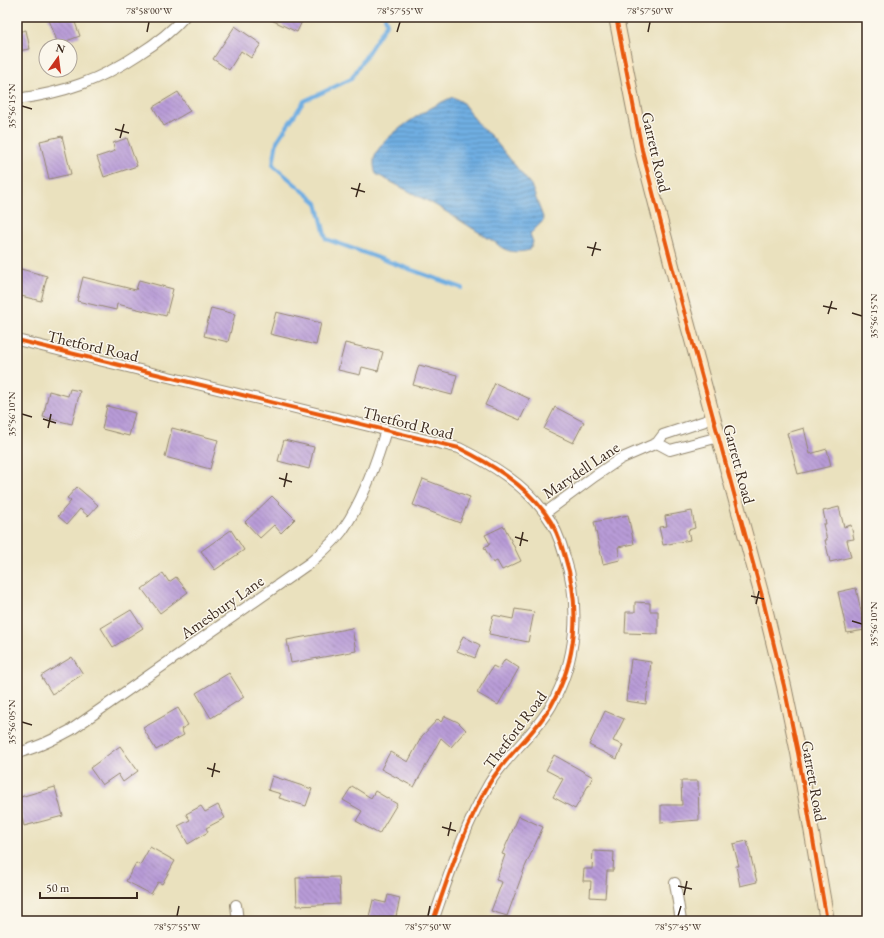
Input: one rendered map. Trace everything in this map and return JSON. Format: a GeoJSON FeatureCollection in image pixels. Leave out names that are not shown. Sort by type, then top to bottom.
{"type":"FeatureCollection","features":[{"type":"Feature","properties":{"kind":"street"},"geometry":{"type":"LineString","coordinates":[[17,99],[58,92],[79,86],[110,72],[148,49],[169,32],[184,17]]}},
{"type":"Feature","properties":{"kind":"street","name":"Garrett Road"},"geometry":{"type":"LineString","coordinates":[[616,17],[642,150],[762,596],[784,686],[798,753],[827,921]]}},
{"type":"Feature","properties":{"kind":"street","name":"Thetford Road"},"geometry":{"type":"LineString","coordinates":[[18,343],[459,448],[481,459],[507,476],[545,513],[553,525],[562,546],[573,583],[575,630],[568,664],[560,686],[541,720],[497,772],[482,796],[464,836],[433,921]]}},
{"type":"Feature","properties":{"kind":"street","name":"Marydell Lane"},"geometry":{"type":"LineString","coordinates":[[545,513],[594,476],[620,459],[656,443],[663,435],[714,418]]}},
{"type":"Feature","properties":{"kind":"street","name":"Amesbury Lane"},"geometry":{"type":"LineString","coordinates":[[17,753],[39,746],[71,730],[311,562],[329,546],[341,532],[352,515],[369,478],[386,430]]}},
{"type":"Feature","properties":{"kind":"street"},"geometry":{"type":"LineString","coordinates":[[656,443],[670,450],[719,437]]}},
{"type":"Feature","properties":{"kind":"street"},"geometry":{"type":"LineString","coordinates":[[675,883],[681,921]]}},
{"type":"Feature","properties":{"kind":"street"},"geometry":{"type":"LineString","coordinates":[[236,905],[238,921]]}},
{"type":"Feature","properties":{"kind":"water"},"geometry":{"type":"Polygon","coordinates":[[[453,97],[462,102],[480,126],[492,137],[531,185],[544,220],[530,234],[533,242],[530,250],[516,252],[504,249],[437,206],[376,174],[374,165],[375,156],[387,139],[397,130],[421,114],[453,97]]]}},
{"type":"Feature","properties":{"kind":"building"},"geometry":{"type":"Polygon","coordinates":[[[48,17],[73,17],[80,36],[74,38],[56,38],[48,17]]]}},
{"type":"Feature","properties":{"kind":"building"},"geometry":{"type":"Polygon","coordinates":[[[265,17],[304,17],[297,32],[265,17]]]}},
{"type":"Feature","properties":{"kind":"building"},"geometry":{"type":"Polygon","coordinates":[[[235,26],[261,44],[251,58],[241,51],[229,70],[213,59],[235,26]]]}},
{"type":"Feature","properties":{"kind":"building"},"geometry":{"type":"Polygon","coordinates":[[[26,30],[30,49],[17,51],[17,32],[26,30]]]}},
{"type":"Feature","properties":{"kind":"building"},"geometry":{"type":"Polygon","coordinates":[[[178,92],[190,111],[164,126],[153,107],[178,92]]]}},
{"type":"Feature","properties":{"kind":"building"},"geometry":{"type":"Polygon","coordinates":[[[62,136],[71,174],[49,179],[40,141],[62,136]]]}},
{"type":"Feature","properties":{"kind":"building"},"geometry":{"type":"Polygon","coordinates":[[[127,138],[137,166],[104,177],[97,157],[115,151],[113,143],[127,138]]]}},
{"type":"Feature","properties":{"kind":"building"},"geometry":{"type":"Polygon","coordinates":[[[17,268],[47,276],[41,301],[17,295],[17,268]]]}},
{"type":"Feature","properties":{"kind":"building"},"geometry":{"type":"Polygon","coordinates":[[[83,277],[136,290],[139,280],[173,289],[166,316],[117,304],[116,310],[77,301],[83,277]]]}},
{"type":"Feature","properties":{"kind":"building"},"geometry":{"type":"Polygon","coordinates":[[[211,308],[235,314],[228,342],[204,336],[211,308]]]}},
{"type":"Feature","properties":{"kind":"building"},"geometry":{"type":"Polygon","coordinates":[[[276,312],[321,323],[316,345],[270,334],[276,312]]]}},
{"type":"Feature","properties":{"kind":"building"},"geometry":{"type":"Polygon","coordinates":[[[345,343],[383,352],[378,371],[362,367],[360,375],[338,370],[345,343]]]}},
{"type":"Feature","properties":{"kind":"building"},"geometry":{"type":"Polygon","coordinates":[[[419,365],[457,375],[452,395],[413,385],[419,365]]]}},
{"type":"Feature","properties":{"kind":"building"},"geometry":{"type":"Polygon","coordinates":[[[495,383],[530,399],[520,420],[485,405],[495,383]]]}},
{"type":"Feature","properties":{"kind":"building"},"geometry":{"type":"Polygon","coordinates":[[[70,389],[80,391],[72,424],[43,417],[49,391],[68,396],[70,389]]]}},
{"type":"Feature","properties":{"kind":"building"},"geometry":{"type":"Polygon","coordinates":[[[107,406],[135,413],[129,436],[102,429],[107,406]]]}},
{"type":"Feature","properties":{"kind":"building"},"geometry":{"type":"Polygon","coordinates":[[[555,407],[584,422],[573,443],[544,429],[555,407]]]}},
{"type":"Feature","properties":{"kind":"building"},"geometry":{"type":"Polygon","coordinates":[[[172,428],[218,440],[210,469],[165,457],[172,428]]]}},
{"type":"Feature","properties":{"kind":"building"},"geometry":{"type":"Polygon","coordinates":[[[804,428],[810,454],[827,449],[831,466],[798,474],[787,433],[804,428]]]}},
{"type":"Feature","properties":{"kind":"building"},"geometry":{"type":"Polygon","coordinates":[[[284,440],[314,447],[309,469],[278,461],[284,440]]]}},
{"type":"Feature","properties":{"kind":"building"},"geometry":{"type":"Polygon","coordinates":[[[423,479],[470,497],[460,523],[413,505],[423,479]]]}},
{"type":"Feature","properties":{"kind":"building"},"geometry":{"type":"Polygon","coordinates":[[[77,487],[98,505],[88,516],[80,509],[67,524],[58,516],[71,501],[67,498],[77,487]]]}},
{"type":"Feature","properties":{"kind":"building"},"geometry":{"type":"Polygon","coordinates":[[[272,496],[295,519],[281,533],[274,525],[260,538],[245,522],[272,496]]]}},
{"type":"Feature","properties":{"kind":"building"},"geometry":{"type":"Polygon","coordinates":[[[839,507],[844,527],[851,525],[854,539],[847,540],[851,557],[830,562],[825,540],[827,540],[823,524],[826,524],[823,511],[839,507]]]}},
{"type":"Feature","properties":{"kind":"building"},"geometry":{"type":"Polygon","coordinates":[[[692,511],[695,528],[688,530],[690,540],[663,545],[659,527],[667,526],[665,516],[692,511]]]}},
{"type":"Feature","properties":{"kind":"building"},"geometry":{"type":"Polygon","coordinates":[[[628,515],[634,544],[618,547],[620,560],[603,564],[594,522],[628,515]]]}},
{"type":"Feature","properties":{"kind":"building"},"geometry":{"type":"Polygon","coordinates":[[[504,526],[521,561],[502,570],[497,561],[493,563],[484,547],[490,544],[485,535],[504,526]]]}},
{"type":"Feature","properties":{"kind":"building"},"geometry":{"type":"Polygon","coordinates":[[[231,530],[244,550],[215,570],[201,551],[231,530]]]}},
{"type":"Feature","properties":{"kind":"building"},"geometry":{"type":"Polygon","coordinates":[[[163,573],[169,582],[176,577],[188,592],[160,613],[142,589],[163,573]]]}},
{"type":"Feature","properties":{"kind":"building"},"geometry":{"type":"Polygon","coordinates":[[[856,588],[865,630],[847,633],[838,592],[856,588]]]}},
{"type":"Feature","properties":{"kind":"building"},"geometry":{"type":"Polygon","coordinates":[[[635,602],[650,603],[650,611],[658,611],[658,634],[625,633],[626,612],[635,612],[635,602]]]}},
{"type":"Feature","properties":{"kind":"building"},"geometry":{"type":"Polygon","coordinates":[[[515,609],[534,612],[528,642],[489,634],[493,615],[513,619],[515,609]]]}},
{"type":"Feature","properties":{"kind":"building"},"geometry":{"type":"Polygon","coordinates":[[[131,610],[143,628],[113,647],[101,628],[131,610]]]}},
{"type":"Feature","properties":{"kind":"building"},"geometry":{"type":"Polygon","coordinates":[[[352,628],[356,651],[291,663],[287,640],[352,628]]]}},
{"type":"Feature","properties":{"kind":"building"},"geometry":{"type":"Polygon","coordinates":[[[463,636],[480,645],[475,658],[457,651],[463,636]]]}},
{"type":"Feature","properties":{"kind":"building"},"geometry":{"type":"Polygon","coordinates":[[[72,657],[83,674],[52,694],[41,676],[72,657]]]}},
{"type":"Feature","properties":{"kind":"building"},"geometry":{"type":"Polygon","coordinates":[[[505,659],[519,668],[498,705],[477,693],[493,666],[499,669],[505,659]]]}},
{"type":"Feature","properties":{"kind":"building"},"geometry":{"type":"Polygon","coordinates":[[[631,659],[651,662],[646,704],[626,701],[631,659]]]}},
{"type":"Feature","properties":{"kind":"building"},"geometry":{"type":"Polygon","coordinates":[[[229,673],[244,697],[211,718],[196,693],[229,673]]]}},
{"type":"Feature","properties":{"kind":"building"},"geometry":{"type":"Polygon","coordinates":[[[178,708],[188,725],[181,729],[184,735],[156,750],[143,728],[178,708]]]}},
{"type":"Feature","properties":{"kind":"building"},"geometry":{"type":"Polygon","coordinates":[[[605,711],[624,719],[613,741],[623,745],[617,759],[589,745],[605,711]]]}},
{"type":"Feature","properties":{"kind":"building"},"geometry":{"type":"Polygon","coordinates":[[[445,716],[458,722],[466,730],[451,747],[441,738],[414,787],[381,769],[390,752],[408,762],[422,736],[438,719],[441,722],[445,716]]]}},
{"type":"Feature","properties":{"kind":"building"},"geometry":{"type":"Polygon","coordinates":[[[120,746],[138,771],[123,782],[118,774],[102,785],[90,768],[120,746]]]}},
{"type":"Feature","properties":{"kind":"building"},"geometry":{"type":"Polygon","coordinates":[[[554,755],[593,777],[575,809],[553,797],[563,779],[546,770],[554,755]]]}},
{"type":"Feature","properties":{"kind":"building"},"geometry":{"type":"Polygon","coordinates":[[[272,776],[312,789],[306,806],[279,798],[281,794],[268,790],[272,776]]]}},
{"type":"Feature","properties":{"kind":"building"},"geometry":{"type":"Polygon","coordinates":[[[681,781],[698,781],[699,820],[661,823],[661,805],[682,805],[681,781]]]}},
{"type":"Feature","properties":{"kind":"building"},"geometry":{"type":"Polygon","coordinates":[[[352,786],[371,798],[375,791],[397,804],[379,834],[356,821],[362,811],[343,800],[352,786]]]}},
{"type":"Feature","properties":{"kind":"building"},"geometry":{"type":"Polygon","coordinates":[[[55,787],[63,816],[24,826],[17,798],[55,787]]]}},
{"type":"Feature","properties":{"kind":"building"},"geometry":{"type":"Polygon","coordinates":[[[218,805],[225,818],[206,828],[208,832],[188,844],[178,826],[190,820],[186,814],[201,806],[205,812],[218,805]]]}},
{"type":"Feature","properties":{"kind":"building"},"geometry":{"type":"Polygon","coordinates":[[[519,816],[543,827],[525,867],[507,916],[491,911],[502,882],[496,880],[505,855],[502,854],[519,816]]]}},
{"type":"Feature","properties":{"kind":"building"},"geometry":{"type":"Polygon","coordinates":[[[747,841],[757,882],[740,886],[736,866],[739,866],[733,844],[747,841]]]}},
{"type":"Feature","properties":{"kind":"building"},"geometry":{"type":"Polygon","coordinates":[[[150,847],[175,861],[162,884],[158,882],[151,894],[126,881],[136,863],[140,865],[150,847]]]}},
{"type":"Feature","properties":{"kind":"building"},"geometry":{"type":"Polygon","coordinates":[[[593,851],[614,852],[613,871],[607,871],[605,898],[590,897],[591,881],[583,881],[584,869],[592,869],[593,851]]]}},
{"type":"Feature","properties":{"kind":"building"},"geometry":{"type":"Polygon","coordinates":[[[339,877],[340,904],[297,906],[296,878],[339,877]]]}},
{"type":"Feature","properties":{"kind":"building"},"geometry":{"type":"Polygon","coordinates":[[[388,895],[400,898],[395,921],[368,921],[373,900],[386,903],[388,895]]]}},
{"type":"Feature","properties":{"kind":"waterway"},"geometry":{"type":"LineString","coordinates":[[385,17],[387,23],[351,79],[304,101],[277,141],[273,165],[317,203],[326,239],[462,288]]}},
{"type":"Feature","properties":{"kind":"cycle path"},"geometry":{"type":"LineString","coordinates":[[616,17],[642,150],[678,289],[762,596],[784,686],[798,753],[827,921]]}},
{"type":"Feature","properties":{"kind":"cycle path"},"geometry":{"type":"LineString","coordinates":[[17,340],[459,448],[495,468],[517,484],[537,503],[549,518],[562,546],[570,576],[573,595],[574,633],[566,670],[560,688],[551,706],[537,726],[503,764],[480,800],[458,851],[433,921]]}}]}
